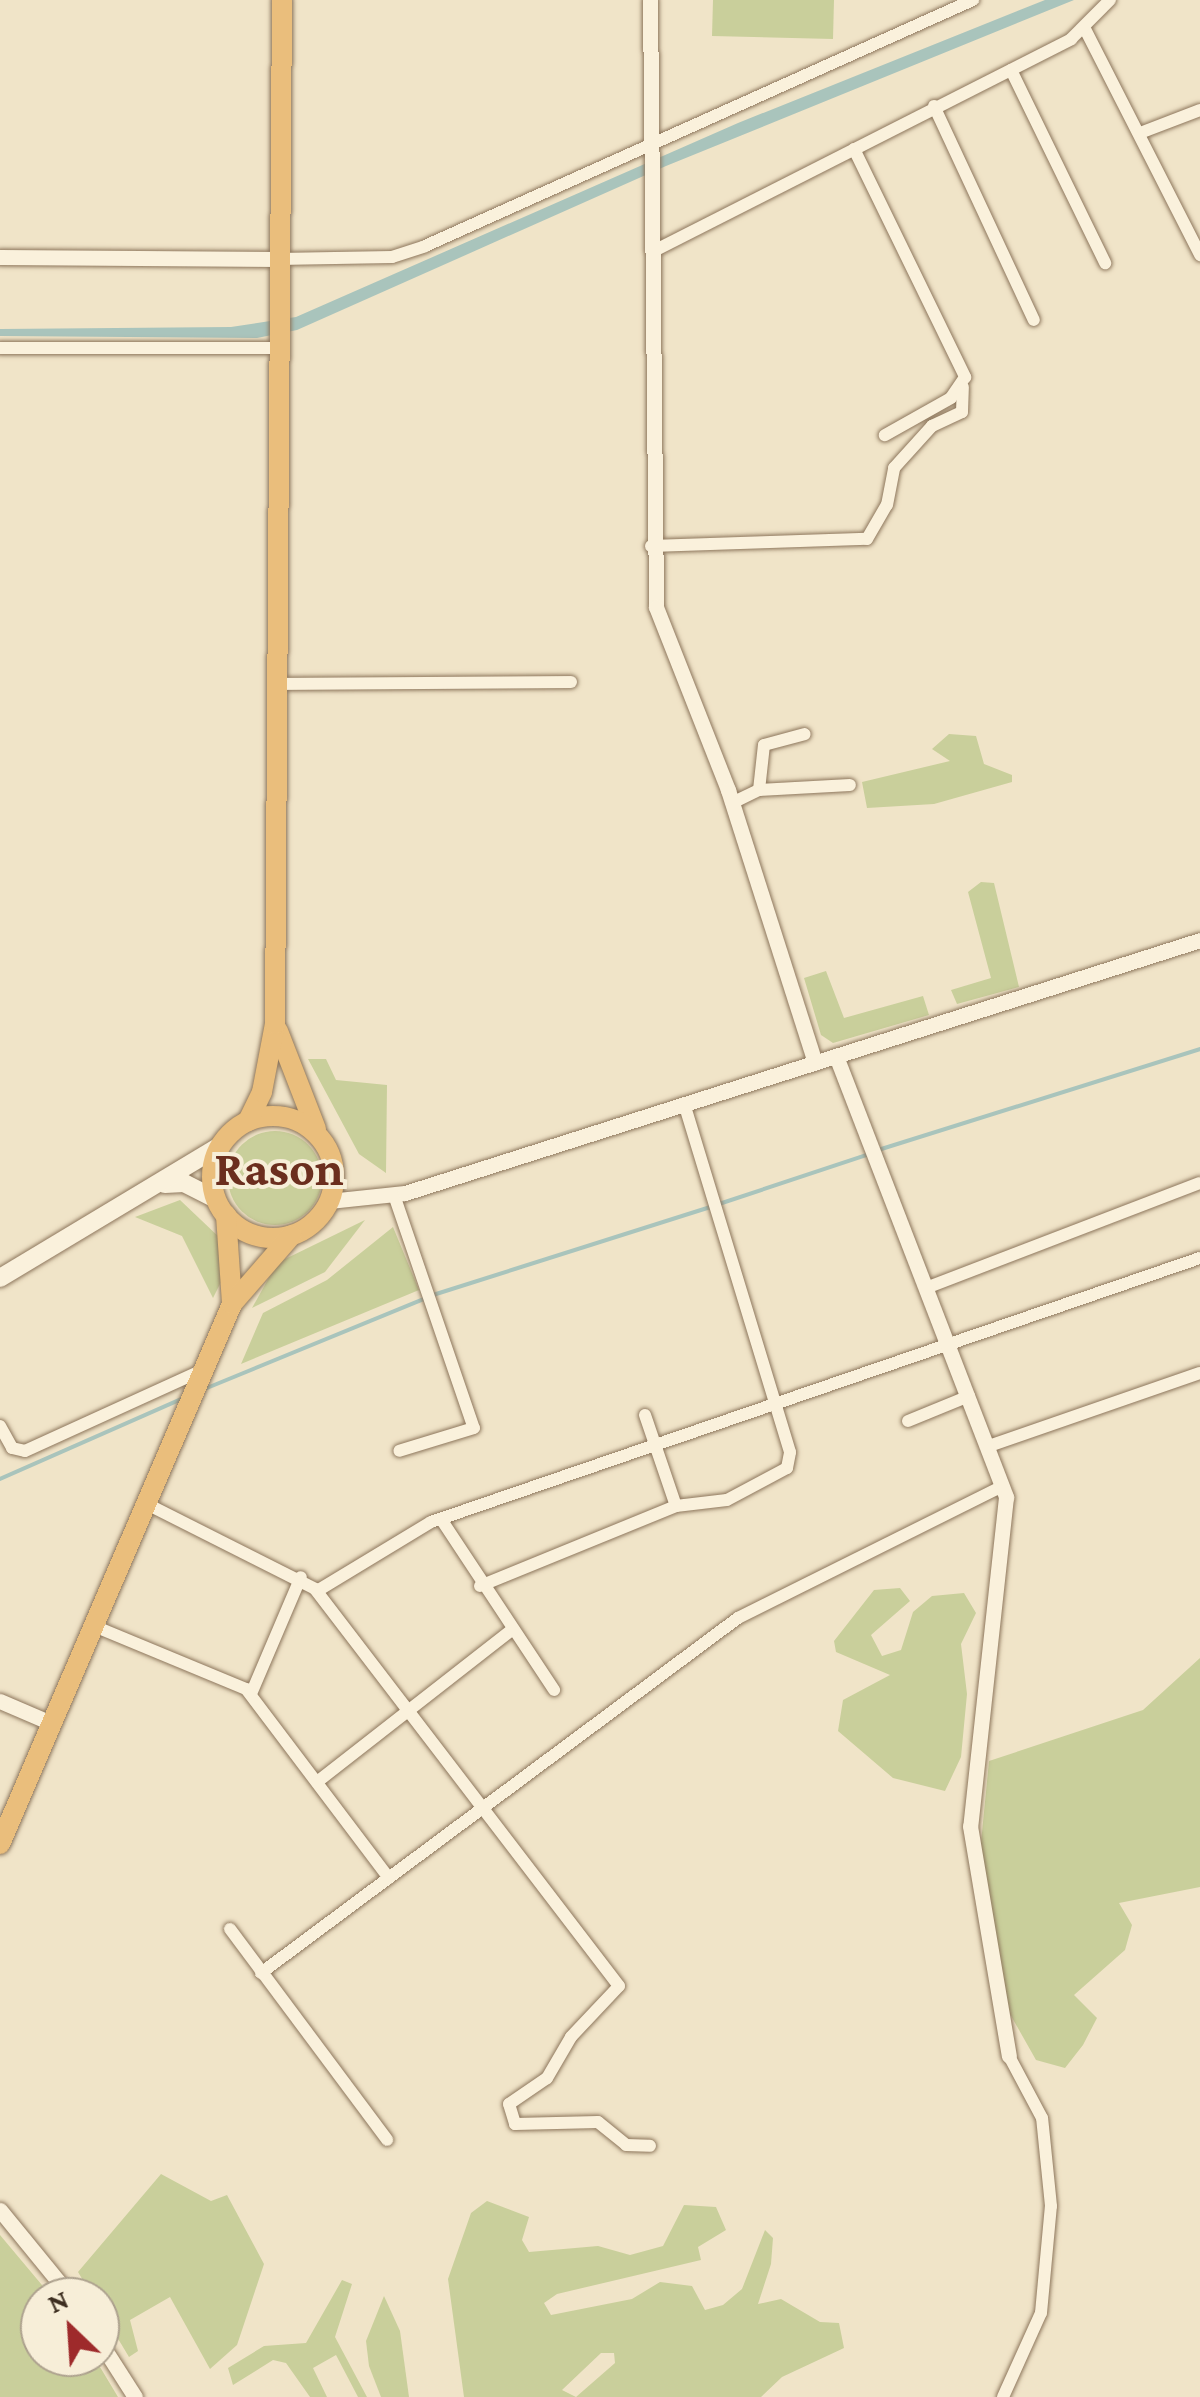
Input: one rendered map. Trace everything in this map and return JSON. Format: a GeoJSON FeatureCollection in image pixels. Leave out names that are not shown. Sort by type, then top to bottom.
{"type":"FeatureCollection","features":[{"type":"Feature","properties":{"kind":"highway"},"geometry":{"type":"LineString","coordinates":[[232,1304],[221,1207],[221,1145],[248,1121],[276,1024],[277,334],[282,0]]}},
{"type":"Feature","properties":{"kind":"highway"},"geometry":{"type":"LineString","coordinates":[[0,1844],[232,1304],[292,1235],[329,1201],[334,1168],[276,1024]]}},
{"type":"Feature","properties":{"kind":"highway"},"geometry":{"type":"LineString","coordinates":[[248,1121],[286,1117],[320,1137]]}},
{"type":"Feature","properties":{"kind":"highway"},"geometry":{"type":"LineString","coordinates":[[221,1207],[256,1235],[292,1235]]}},
{"type":"Feature","properties":{"kind":"main road"},"geometry":{"type":"LineString","coordinates":[[0,1278],[164,1184],[221,1145]]}},
{"type":"Feature","properties":{"kind":"main road"},"geometry":{"type":"LineString","coordinates":[[164,1184],[184,1183],[221,1207]]}},
{"type":"Feature","properties":{"kind":"street"},"geometry":{"type":"LineString","coordinates":[[650,0],[647,152],[652,252],[650,546],[666,645],[732,804],[814,1062]]}},
{"type":"Feature","properties":{"kind":"street"},"geometry":{"type":"LineString","coordinates":[[0,257],[392,257],[647,152],[974,0]]}},
{"type":"Feature","properties":{"kind":"street"},"geometry":{"type":"LineString","coordinates":[[652,252],[1011,70],[1085,29],[1110,0]]}},
{"type":"Feature","properties":{"kind":"street"},"geometry":{"type":"LineString","coordinates":[[1085,29],[1200,255]]}},
{"type":"Feature","properties":{"kind":"street"},"geometry":{"type":"LineString","coordinates":[[1011,70],[1104,263]]}},
{"type":"Feature","properties":{"kind":"street"},"geometry":{"type":"LineString","coordinates":[[934,106],[1034,320]]}},
{"type":"Feature","properties":{"kind":"street"},"geometry":{"type":"LineString","coordinates":[[1140,133],[1200,110]]}},
{"type":"Feature","properties":{"kind":"street"},"geometry":{"type":"LineString","coordinates":[[650,546],[867,539],[887,504],[894,468],[932,426],[962,412],[963,388],[956,350],[854,150]]}},
{"type":"Feature","properties":{"kind":"street"},"geometry":{"type":"LineString","coordinates":[[0,348],[277,334]]}},
{"type":"Feature","properties":{"kind":"street"},"geometry":{"type":"LineString","coordinates":[[885,436],[963,388]]}},
{"type":"Feature","properties":{"kind":"street"},"geometry":{"type":"LineString","coordinates":[[277,684],[571,682]]}},
{"type":"Feature","properties":{"kind":"street"},"geometry":{"type":"LineString","coordinates":[[759,790],[764,745],[805,734]]}},
{"type":"Feature","properties":{"kind":"street"},"geometry":{"type":"LineString","coordinates":[[732,804],[759,790],[850,785]]}},
{"type":"Feature","properties":{"kind":"street"},"geometry":{"type":"LineString","coordinates":[[329,1201],[394,1196],[1200,940]]}},
{"type":"Feature","properties":{"kind":"street"},"geometry":{"type":"LineString","coordinates":[[836,1056],[1003,1486],[1008,1526],[982,1665],[970,1826],[1009,2056],[1042,2118],[1051,2206],[1041,2313],[1003,2397]]}},
{"type":"Feature","properties":{"kind":"street"},"geometry":{"type":"LineString","coordinates":[[480,1586],[676,1506],[728,1500],[787,1468],[774,1402],[684,1104]]}},
{"type":"Feature","properties":{"kind":"street"},"geometry":{"type":"LineString","coordinates":[[926,1288],[1200,1183]]}},
{"type":"Feature","properties":{"kind":"street"},"geometry":{"type":"LineString","coordinates":[[394,1196],[474,1428],[399,1451]]}},
{"type":"Feature","properties":{"kind":"street"},"geometry":{"type":"LineString","coordinates":[[317,1591],[441,1519],[947,1340],[1200,1258]]}},
{"type":"Feature","properties":{"kind":"street"},"geometry":{"type":"LineString","coordinates":[[988,1446],[1200,1373]]}},
{"type":"Feature","properties":{"kind":"street"},"geometry":{"type":"LineString","coordinates":[[0,1426],[12,1448],[24,1451],[202,1375]]}},
{"type":"Feature","properties":{"kind":"street"},"geometry":{"type":"LineString","coordinates":[[908,1421],[969,1396]]}},
{"type":"Feature","properties":{"kind":"street"},"geometry":{"type":"LineString","coordinates":[[645,1415],[676,1506]]}},
{"type":"Feature","properties":{"kind":"street"},"geometry":{"type":"LineString","coordinates":[[261,1973],[738,1618],[1003,1486]]}},
{"type":"Feature","properties":{"kind":"street"},"geometry":{"type":"LineString","coordinates":[[147,1504],[301,1577],[317,1591],[620,1986],[571,2037],[559,2064],[507,2113],[527,2128],[598,2122],[626,2145],[650,2146]]}},
{"type":"Feature","properties":{"kind":"street"},"geometry":{"type":"LineString","coordinates":[[441,1519],[480,1586],[554,1690]]}},
{"type":"Feature","properties":{"kind":"street"},"geometry":{"type":"LineString","coordinates":[[251,1694],[301,1577]]}},
{"type":"Feature","properties":{"kind":"street"},"geometry":{"type":"LineString","coordinates":[[94,1626],[251,1694],[390,1878]]}},
{"type":"Feature","properties":{"kind":"street"},"geometry":{"type":"LineString","coordinates":[[317,1782],[510,1631]]}},
{"type":"Feature","properties":{"kind":"street"},"geometry":{"type":"LineString","coordinates":[[0,1701],[51,1723]]}},
{"type":"Feature","properties":{"kind":"street"},"geometry":{"type":"LineString","coordinates":[[230,1929],[386,2140]]}},
{"type":"Feature","properties":{"kind":"street"},"geometry":{"type":"LineString","coordinates":[[0,2210],[55,2277]]}},
{"type":"Feature","properties":{"kind":"street"},"geometry":{"type":"LineString","coordinates":[[120,2373],[135,2397]]}},
{"type":"Feature","properties":{"kind":"green space"},"geometry":{"type":"Polygon","coordinates":[[[713,0],[834,0],[833,39],[712,36],[713,0]]]}},
{"type":"Feature","properties":{"kind":"green space"},"geometry":{"type":"Polygon","coordinates":[[[949,734],[976,736],[984,764],[1012,775],[1012,782],[934,804],[867,808],[862,782],[950,761],[932,749],[949,734]]]}},
{"type":"Feature","properties":{"kind":"green space"},"geometry":{"type":"Polygon","coordinates":[[[981,882],[994,883],[1019,987],[957,1004],[951,990],[991,978],[968,892],[981,882]]]}},
{"type":"Feature","properties":{"kind":"green space"},"geometry":{"type":"Polygon","coordinates":[[[826,971],[844,1018],[923,996],[929,1015],[833,1043],[821,1035],[804,978],[826,971]]]}},
{"type":"Feature","properties":{"kind":"green space"},"geometry":{"type":"Polygon","coordinates":[[[308,1059],[326,1059],[336,1080],[387,1085],[386,1173],[359,1154],[308,1059]]]}},
{"type":"Feature","properties":{"kind":"green space"},"geometry":{"type":"Polygon","coordinates":[[[275,1131],[293,1135],[308,1145],[318,1160],[322,1178],[318,1196],[308,1211],[293,1221],[275,1225],[257,1221],[242,1211],[232,1196],[228,1178],[232,1160],[242,1145],[257,1135],[275,1131]]]}},
{"type":"Feature","properties":{"kind":"green space"},"geometry":{"type":"Polygon","coordinates":[[[180,1200],[220,1238],[222,1280],[213,1298],[182,1236],[135,1217],[180,1200]]]}},
{"type":"Feature","properties":{"kind":"green space"},"geometry":{"type":"Polygon","coordinates":[[[365,1220],[325,1272],[252,1308],[277,1263],[365,1220]]]}},
{"type":"Feature","properties":{"kind":"green space"},"geometry":{"type":"Polygon","coordinates":[[[393,1227],[419,1290],[241,1364],[263,1313],[327,1280],[393,1227]]]}},
{"type":"Feature","properties":{"kind":"green space"},"geometry":{"type":"Polygon","coordinates":[[[900,1588],[910,1601],[871,1635],[882,1656],[901,1650],[913,1612],[932,1596],[964,1593],[976,1613],[961,1644],[967,1694],[961,1757],[945,1791],[893,1778],[838,1731],[843,1700],[890,1675],[836,1652],[834,1641],[874,1590],[900,1588]]]}},
{"type":"Feature","properties":{"kind":"green space"},"geometry":{"type":"Polygon","coordinates":[[[1200,1658],[1200,1887],[1119,1903],[1132,1925],[1125,1950],[1074,1995],[1097,2018],[1083,2045],[1065,2068],[1036,2060],[1010,2014],[980,1853],[989,1761],[1143,1710],[1200,1658]]]}},
{"type":"Feature","properties":{"kind":"green space"},"geometry":{"type":"Polygon","coordinates":[[[161,2174],[211,2201],[227,2195],[264,2264],[237,2345],[210,2369],[170,2297],[130,2320],[138,2351],[129,2357],[120,2342],[120,2277],[81,2277],[78,2272],[161,2174]]]}},
{"type":"Feature","properties":{"kind":"green space"},"geometry":{"type":"Polygon","coordinates":[[[487,2201],[529,2217],[522,2240],[529,2252],[598,2246],[630,2255],[663,2246],[684,2205],[716,2207],[726,2230],[698,2247],[701,2260],[557,2294],[544,2303],[551,2315],[632,2299],[660,2282],[692,2286],[705,2310],[723,2305],[742,2289],[765,2230],[773,2238],[771,2264],[758,2304],[781,2299],[820,2322],[839,2323],[844,2348],[782,2377],[761,2397],[576,2397],[464,2397],[448,2279],[471,2213],[487,2201]],[[601,2353],[562,2390],[576,2397],[615,2363],[614,2353],[601,2353]]]}},
{"type":"Feature","properties":{"kind":"green space"},"geometry":{"type":"Polygon","coordinates":[[[0,2235],[35,2277],[20,2277],[20,2377],[106,2377],[118,2397],[0,2397],[0,2235]]]}},
{"type":"Feature","properties":{"kind":"green space"},"geometry":{"type":"Polygon","coordinates":[[[342,2280],[352,2284],[335,2337],[367,2397],[358,2397],[336,2355],[313,2368],[327,2397],[310,2397],[286,2363],[273,2360],[233,2385],[228,2368],[264,2346],[306,2343],[342,2280]]]}},
{"type":"Feature","properties":{"kind":"green space"},"geometry":{"type":"Polygon","coordinates":[[[384,2296],[400,2331],[409,2397],[381,2397],[369,2366],[366,2341],[384,2296]]]}},
{"type":"Feature","properties":{"kind":"water"},"geometry":{"type":"Polygon","coordinates":[[[1045,0],[1074,0],[666,166],[297,330],[257,338],[0,336],[0,329],[231,327],[296,317],[738,123],[1045,0]]]}},
{"type":"Feature","properties":{"kind":"waterway"},"geometry":{"type":"LineString","coordinates":[[875,1151],[1200,1049]]}},
{"type":"Feature","properties":{"kind":"waterway"},"geometry":{"type":"LineString","coordinates":[[719,1204],[866,1155]]}},
{"type":"Feature","properties":{"kind":"waterway"},"geometry":{"type":"LineString","coordinates":[[433,1295],[710,1207]]}},
{"type":"Feature","properties":{"kind":"waterway"},"geometry":{"type":"LineString","coordinates":[[202,1390],[424,1299]]}},
{"type":"Feature","properties":{"kind":"waterway"},"geometry":{"type":"LineString","coordinates":[[0,1479],[184,1398]]}},
{"type":"Feature","properties":{"kind":"district","name":"Rason"},"geometry":{"type":"Point","coordinates":[279,1169]}}]}
